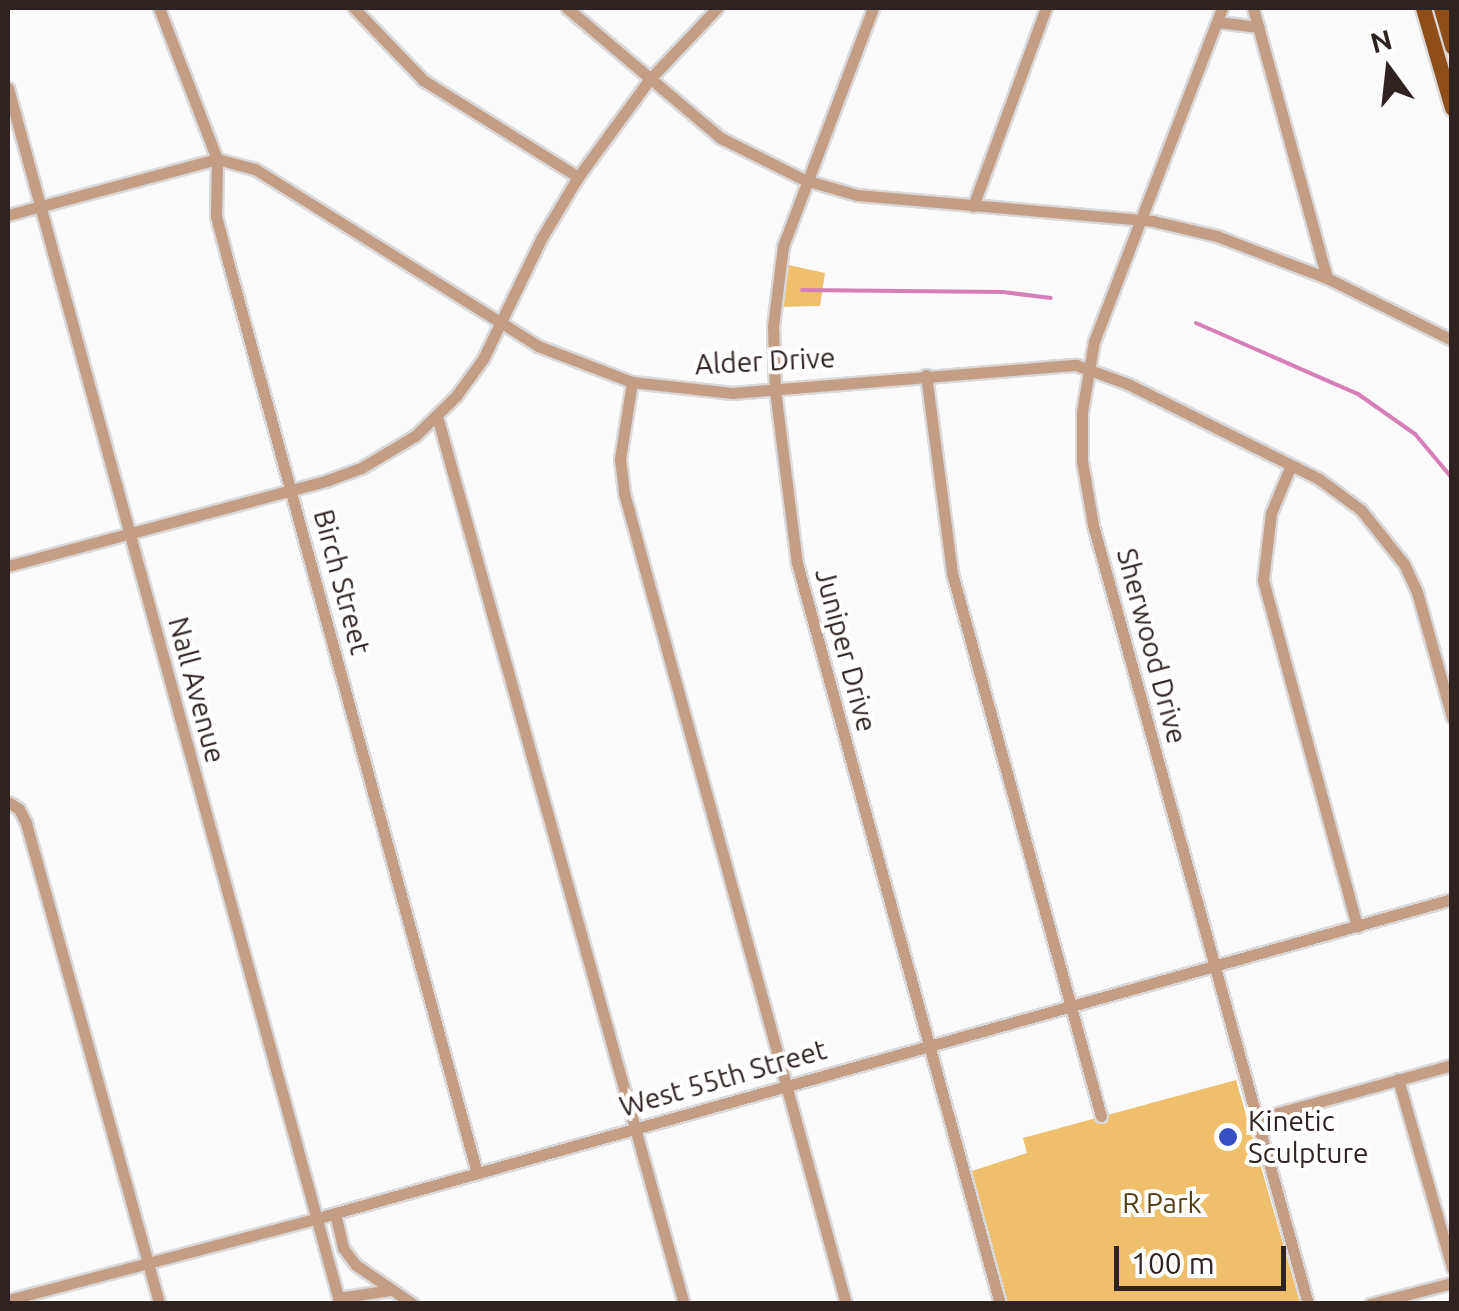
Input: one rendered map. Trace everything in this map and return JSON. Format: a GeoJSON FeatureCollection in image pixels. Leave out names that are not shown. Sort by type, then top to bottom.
{"type":"FeatureCollection","features":[{"type":"Feature","properties":{"kind":"main road"},"geometry":{"type":"LineString","coordinates":[[1423,8],[1452,108]]}},
{"type":"Feature","properties":{"kind":"main road"},"geometry":{"type":"LineString","coordinates":[[1441,8],[1452,46]]}},
{"type":"Feature","properties":{"kind":"street","name":"Birch Street"},"geometry":{"type":"LineString","coordinates":[[159,8],[217,159],[216,216],[477,1173]]}},
{"type":"Feature","properties":{"kind":"street"},"geometry":{"type":"LineString","coordinates":[[354,8],[423,80],[578,177]]}},
{"type":"Feature","properties":{"kind":"street"},"geometry":{"type":"LineString","coordinates":[[567,8],[721,138],[806,180],[857,195],[1139,220],[1217,236],[1327,278],[1452,340]]}},
{"type":"Feature","properties":{"kind":"street"},"geometry":{"type":"LineString","coordinates":[[8,566],[361,468],[388,454],[437,416],[470,378],[541,239],[578,177],[649,80],[717,8]]}},
{"type":"Feature","properties":{"kind":"street","name":"Juniper Drive"},"geometry":{"type":"LineString","coordinates":[[873,8],[792,214],[775,286],[776,390],[797,564],[1000,1304]]}},
{"type":"Feature","properties":{"kind":"street"},"geometry":{"type":"LineString","coordinates":[[972,206],[1046,8]]}},
{"type":"Feature","properties":{"kind":"street","name":"Sherwood Drive"},"geometry":{"type":"LineString","coordinates":[[1222,8],[1104,310],[1082,412],[1084,486],[1308,1304]]}},
{"type":"Feature","properties":{"kind":"street"},"geometry":{"type":"LineString","coordinates":[[1253,8],[1327,278]]}},
{"type":"Feature","properties":{"kind":"street"},"geometry":{"type":"LineString","coordinates":[[1218,22],[1259,28]]}},
{"type":"Feature","properties":{"kind":"street","name":"Nall Avenue"},"geometry":{"type":"LineString","coordinates":[[8,88],[339,1301]]}},
{"type":"Feature","properties":{"kind":"street"},"geometry":{"type":"LineString","coordinates":[[8,216],[217,159]]}},
{"type":"Feature","properties":{"kind":"street","name":"Alder Drive"},"geometry":{"type":"LineString","coordinates":[[217,159],[254,169],[555,355],[632,382],[697,392],[776,390],[1065,363],[1128,384],[1291,465],[1340,492],[1361,510],[1404,564],[1417,592],[1452,717]]}},
{"type":"Feature","properties":{"kind":"street"},"geometry":{"type":"LineString","coordinates":[[926,375],[952,573],[1101,1116]]}},
{"type":"Feature","properties":{"kind":"street"},"geometry":{"type":"LineString","coordinates":[[632,382],[622,430],[624,493],[846,1304]]}},
{"type":"Feature","properties":{"kind":"street"},"geometry":{"type":"LineString","coordinates":[[437,416],[684,1304]]}},
{"type":"Feature","properties":{"kind":"street"},"geometry":{"type":"LineString","coordinates":[[1291,465],[1271,513],[1263,580],[1358,926]]}},
{"type":"Feature","properties":{"kind":"street"},"geometry":{"type":"LineString","coordinates":[[8,802],[19,809],[26,823],[159,1304]]}},
{"type":"Feature","properties":{"kind":"street","name":"West 55th Street"},"geometry":{"type":"LineString","coordinates":[[8,1300],[335,1213],[1452,899]]}},
{"type":"Feature","properties":{"kind":"street"},"geometry":{"type":"LineString","coordinates":[[1256,1120],[1452,1065]]}},
{"type":"Feature","properties":{"kind":"street"},"geometry":{"type":"LineString","coordinates":[[1398,1079],[1452,1267]]}},
{"type":"Feature","properties":{"kind":"street"},"geometry":{"type":"LineString","coordinates":[[335,1213],[344,1248],[356,1265],[413,1304]]}},
{"type":"Feature","properties":{"kind":"street"},"geometry":{"type":"LineString","coordinates":[[1370,1304],[1452,1283]]}},
{"type":"Feature","properties":{"kind":"street"},"geometry":{"type":"LineString","coordinates":[[339,1301],[391,1290]]}},
{"type":"Feature","properties":{"kind":"green space"},"geometry":{"type":"Polygon","coordinates":[[[784,264],[825,273],[820,306],[777,307],[784,264]]]}},
{"type":"Feature","properties":{"kind":"green space","name":"R Park"},"geometry":{"type":"Polygon","coordinates":[[[1236,1080],[1300,1303],[1000,1303],[963,1174],[1027,1153],[1023,1138],[1236,1080]]]}},
{"type":"Feature","properties":{"kind":"waterway"},"geometry":{"type":"LineString","coordinates":[[802,290],[1003,292],[1051,298]]}},
{"type":"Feature","properties":{"kind":"waterway"},"geometry":{"type":"LineString","coordinates":[[1196,323],[1358,394],[1415,434],[1452,478]]}},
{"type":"Feature","properties":{"kind":"place","name":"Kinetic Sculpture"},"geometry":{"type":"Point","coordinates":[1228,1137]}}]}
